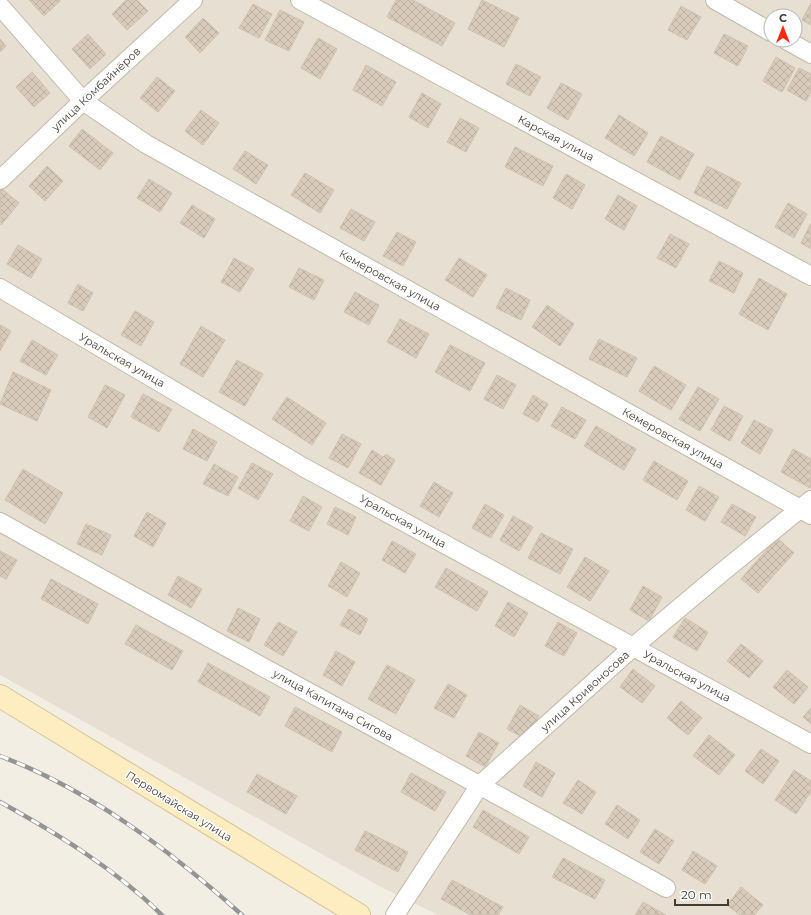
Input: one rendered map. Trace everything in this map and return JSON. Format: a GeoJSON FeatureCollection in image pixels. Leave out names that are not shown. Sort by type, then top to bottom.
{"type":"FeatureCollection","features":[{"type":"Feature","properties":{"kind":"main road","name":"Первомайская улица"},"geometry":{"type":"LineString","coordinates":[[0,696],[359,915]]}},
{"type":"Feature","properties":{"kind":"street","name":"улица Комбайнёров"},"geometry":{"type":"LineString","coordinates":[[0,180],[83,100],[192,0]]}},
{"type":"Feature","properties":{"kind":"street","name":"Карская улица"},"geometry":{"type":"LineString","coordinates":[[300,0],[811,276]]}},
{"type":"Feature","properties":{"kind":"street"},"geometry":{"type":"LineString","coordinates":[[714,0],[763,28]]}},
{"type":"Feature","properties":{"kind":"street","name":"Кемеровская улица"},"geometry":{"type":"LineString","coordinates":[[0,6],[83,100],[146,144],[808,508]]}},
{"type":"Feature","properties":{"kind":"street"},"geometry":{"type":"LineString","coordinates":[[800,48],[811,54]]}},
{"type":"Feature","properties":{"kind":"street","name":"Уральская улица"},"geometry":{"type":"LineString","coordinates":[[0,288],[303,467],[811,744]]}},
{"type":"Feature","properties":{"kind":"street","name":"улица Кривоносова"},"geometry":{"type":"LineString","coordinates":[[395,915],[480,785],[633,647],[721,573],[808,508]]}},
{"type":"Feature","properties":{"kind":"street","name":"улица Капитана Сигова"},"geometry":{"type":"LineString","coordinates":[[0,522],[110,584],[666,888]]}},
{"type":"Feature","properties":{"kind":"shaded area"},"geometry":{"type":"Polygon","coordinates":[[[0,0],[811,0],[811,915],[438,915],[381,887],[0,675],[0,0]]]}},
{"type":"Feature","properties":{"kind":"building"},"geometry":{"type":"Polygon","coordinates":[[[29,0],[59,0],[60,1],[44,16],[29,0]]]}},
{"type":"Feature","properties":{"kind":"building"},"geometry":{"type":"Polygon","coordinates":[[[126,0],[137,0],[148,11],[127,30],[112,14],[126,0]]]}},
{"type":"Feature","properties":{"kind":"building"},"geometry":{"type":"Polygon","coordinates":[[[396,0],[413,0],[455,23],[442,46],[387,17],[396,0]]]}},
{"type":"Feature","properties":{"kind":"building"},"geometry":{"type":"Polygon","coordinates":[[[482,0],[519,18],[504,47],[468,29],[482,0]]]}},
{"type":"Feature","properties":{"kind":"building"},"geometry":{"type":"Polygon","coordinates":[[[811,3],[811,25],[803,21],[811,3]]]}},
{"type":"Feature","properties":{"kind":"building"},"geometry":{"type":"Polygon","coordinates":[[[253,4],[272,14],[259,38],[239,28],[253,4]]]}},
{"type":"Feature","properties":{"kind":"building"},"geometry":{"type":"Polygon","coordinates":[[[681,6],[701,17],[687,40],[668,30],[681,6]]]}},
{"type":"Feature","properties":{"kind":"building"},"geometry":{"type":"Polygon","coordinates":[[[280,10],[304,22],[289,51],[265,40],[280,10]]]}},
{"type":"Feature","properties":{"kind":"building"},"geometry":{"type":"Polygon","coordinates":[[[203,18],[219,33],[200,53],[185,37],[203,18]]]}},
{"type":"Feature","properties":{"kind":"building"},"geometry":{"type":"Polygon","coordinates":[[[88,34],[106,54],[90,69],[72,49],[88,34]]]}},
{"type":"Feature","properties":{"kind":"building"},"geometry":{"type":"Polygon","coordinates":[[[724,34],[748,46],[738,66],[714,53],[724,34]]]}},
{"type":"Feature","properties":{"kind":"building"},"geometry":{"type":"Polygon","coordinates":[[[318,38],[337,49],[320,79],[301,68],[318,38]]]}},
{"type":"Feature","properties":{"kind":"building"},"geometry":{"type":"Polygon","coordinates":[[[0,39],[6,46],[0,52],[0,39]]]}},
{"type":"Feature","properties":{"kind":"building"},"geometry":{"type":"Polygon","coordinates":[[[776,57],[795,68],[782,92],[763,81],[776,57]]]}},
{"type":"Feature","properties":{"kind":"building"},"geometry":{"type":"Polygon","coordinates":[[[516,64],[541,77],[530,96],[506,84],[516,64]]]}},
{"type":"Feature","properties":{"kind":"building"},"geometry":{"type":"Polygon","coordinates":[[[366,65],[396,82],[382,106],[353,90],[366,65]]]}},
{"type":"Feature","properties":{"kind":"building"},"geometry":{"type":"Polygon","coordinates":[[[799,68],[811,74],[811,92],[806,101],[787,90],[799,68]]]}},
{"type":"Feature","properties":{"kind":"building"},"geometry":{"type":"Polygon","coordinates":[[[32,72],[50,93],[34,107],[16,87],[32,72]]]}},
{"type":"Feature","properties":{"kind":"building"},"geometry":{"type":"Polygon","coordinates":[[[157,77],[175,91],[158,112],[140,98],[157,77]]]}},
{"type":"Feature","properties":{"kind":"building"},"geometry":{"type":"Polygon","coordinates":[[[561,83],[582,94],[568,120],[547,108],[561,83]]]}},
{"type":"Feature","properties":{"kind":"building"},"geometry":{"type":"Polygon","coordinates":[[[422,93],[441,104],[428,128],[409,117],[422,93]]]}},
{"type":"Feature","properties":{"kind":"building"},"geometry":{"type":"Polygon","coordinates":[[[201,110],[219,123],[203,145],[185,131],[201,110]]]}},
{"type":"Feature","properties":{"kind":"building"},"geometry":{"type":"Polygon","coordinates":[[[619,115],[648,133],[634,156],[605,138],[619,115]]]}},
{"type":"Feature","properties":{"kind":"building"},"geometry":{"type":"Polygon","coordinates":[[[460,118],[479,128],[466,152],[447,142],[460,118]]]}},
{"type":"Feature","properties":{"kind":"building"},"geometry":{"type":"Polygon","coordinates":[[[82,129],[113,153],[100,170],[69,146],[82,129]]]}},
{"type":"Feature","properties":{"kind":"building"},"geometry":{"type":"Polygon","coordinates":[[[661,136],[694,154],[680,180],[647,162],[661,136]]]}},
{"type":"Feature","properties":{"kind":"building"},"geometry":{"type":"Polygon","coordinates":[[[515,147],[553,166],[543,186],[505,167],[515,147]]]}},
{"type":"Feature","properties":{"kind":"building"},"geometry":{"type":"Polygon","coordinates":[[[245,151],[268,165],[256,184],[233,169],[245,151]]]}},
{"type":"Feature","properties":{"kind":"building"},"geometry":{"type":"Polygon","coordinates":[[[47,166],[63,181],[45,201],[29,186],[47,166]]]}},
{"type":"Feature","properties":{"kind":"building"},"geometry":{"type":"Polygon","coordinates":[[[707,166],[741,183],[727,209],[694,193],[707,166]]]}},
{"type":"Feature","properties":{"kind":"building"},"geometry":{"type":"Polygon","coordinates":[[[305,173],[334,190],[320,213],[291,195],[305,173]]]}},
{"type":"Feature","properties":{"kind":"building"},"geometry":{"type":"Polygon","coordinates":[[[566,174],[585,185],[572,209],[553,198],[566,174]]]}},
{"type":"Feature","properties":{"kind":"building"},"geometry":{"type":"Polygon","coordinates":[[[149,179],[172,193],[160,212],[137,198],[149,179]]]}},
{"type":"Feature","properties":{"kind":"building"},"geometry":{"type":"Polygon","coordinates":[[[1,188],[19,203],[1,225],[0,189],[1,188]]]}},
{"type":"Feature","properties":{"kind":"building"},"geometry":{"type":"Polygon","coordinates":[[[618,195],[637,206],[624,230],[605,219],[618,195]]]}},
{"type":"Feature","properties":{"kind":"building"},"geometry":{"type":"Polygon","coordinates":[[[788,203],[807,214],[794,238],[775,227],[788,203]]]}},
{"type":"Feature","properties":{"kind":"building"},"geometry":{"type":"Polygon","coordinates":[[[192,205],[215,219],[204,238],[180,223],[192,205]]]}},
{"type":"Feature","properties":{"kind":"building"},"geometry":{"type":"Polygon","coordinates":[[[351,209],[375,222],[364,241],[340,228],[351,209]]]}},
{"type":"Feature","properties":{"kind":"building"},"geometry":{"type":"Polygon","coordinates":[[[811,223],[811,249],[801,243],[811,223]]]}},
{"type":"Feature","properties":{"kind":"building"},"geometry":{"type":"Polygon","coordinates":[[[397,232],[416,242],[403,266],[383,256],[397,232]]]}},
{"type":"Feature","properties":{"kind":"building"},"geometry":{"type":"Polygon","coordinates":[[[670,234],[689,244],[676,268],[657,258],[670,234]]]}},
{"type":"Feature","properties":{"kind":"building"},"geometry":{"type":"Polygon","coordinates":[[[18,245],[42,259],[31,278],[7,264],[18,245]]]}},
{"type":"Feature","properties":{"kind":"building"},"geometry":{"type":"Polygon","coordinates":[[[234,258],[254,269],[240,292],[221,282],[234,258]]]}},
{"type":"Feature","properties":{"kind":"building"},"geometry":{"type":"Polygon","coordinates":[[[459,258],[487,275],[473,297],[445,280],[459,258]]]}},
{"type":"Feature","properties":{"kind":"building"},"geometry":{"type":"Polygon","coordinates":[[[719,261],[743,273],[734,293],[709,281],[719,261]]]}},
{"type":"Feature","properties":{"kind":"building"},"geometry":{"type":"Polygon","coordinates":[[[299,268],[324,280],[314,300],[289,287],[299,268]]]}},
{"type":"Feature","properties":{"kind":"building"},"geometry":{"type":"Polygon","coordinates":[[[759,278],[787,294],[768,330],[739,314],[759,278]]]}},
{"type":"Feature","properties":{"kind":"building"},"geometry":{"type":"Polygon","coordinates":[[[78,284],[93,293],[83,311],[68,303],[78,284]]]}},
{"type":"Feature","properties":{"kind":"building"},"geometry":{"type":"Polygon","coordinates":[[[506,288],[530,300],[521,320],[496,308],[506,288]]]}},
{"type":"Feature","properties":{"kind":"building"},"geometry":{"type":"Polygon","coordinates":[[[355,292],[379,305],[369,325],[344,312],[355,292]]]}},
{"type":"Feature","properties":{"kind":"building"},"geometry":{"type":"Polygon","coordinates":[[[547,305],[574,324],[560,346],[532,327],[547,305]]]}},
{"type":"Feature","properties":{"kind":"building"},"geometry":{"type":"Polygon","coordinates":[[[135,311],[154,322],[141,346],[121,335],[135,311]]]}},
{"type":"Feature","properties":{"kind":"building"},"geometry":{"type":"Polygon","coordinates":[[[400,319],[429,334],[416,358],[387,342],[400,319]]]}},
{"type":"Feature","properties":{"kind":"building"},"geometry":{"type":"Polygon","coordinates":[[[0,325],[11,331],[0,351],[0,325]]]}},
{"type":"Feature","properties":{"kind":"building"},"geometry":{"type":"Polygon","coordinates":[[[201,326],[225,340],[203,377],[180,364],[201,326]]]}},
{"type":"Feature","properties":{"kind":"building"},"geometry":{"type":"Polygon","coordinates":[[[599,339],[637,358],[627,377],[589,359],[599,339]]]}},
{"type":"Feature","properties":{"kind":"building"},"geometry":{"type":"Polygon","coordinates":[[[32,340],[58,355],[46,375],[20,361],[32,340]]]}},
{"type":"Feature","properties":{"kind":"building"},"geometry":{"type":"Polygon","coordinates":[[[450,345],[485,363],[470,391],[435,372],[450,345]]]}},
{"type":"Feature","properties":{"kind":"building"},"geometry":{"type":"Polygon","coordinates":[[[237,360],[263,374],[245,406],[219,392],[237,360]]]}},
{"type":"Feature","properties":{"kind":"building"},"geometry":{"type":"Polygon","coordinates":[[[654,366],[686,385],[671,410],[639,391],[654,366]]]}},
{"type":"Feature","properties":{"kind":"building"},"geometry":{"type":"Polygon","coordinates":[[[13,372],[51,390],[37,421],[0,404],[13,372]]]}},
{"type":"Feature","properties":{"kind":"building"},"geometry":{"type":"Polygon","coordinates":[[[497,375],[516,385],[503,409],[484,399],[497,375]]]}},
{"type":"Feature","properties":{"kind":"building"},"geometry":{"type":"Polygon","coordinates":[[[105,385],[125,395],[107,428],[88,417],[105,385]]]}},
{"type":"Feature","properties":{"kind":"building"},"geometry":{"type":"Polygon","coordinates":[[[698,387],[719,399],[700,431],[679,419],[698,387]]]}},
{"type":"Feature","properties":{"kind":"building"},"geometry":{"type":"Polygon","coordinates":[[[143,394],[172,409],[159,432],[131,417],[143,394]]]}},
{"type":"Feature","properties":{"kind":"building"},"geometry":{"type":"Polygon","coordinates":[[[533,395],[548,404],[538,422],[523,414],[533,395]]]}},
{"type":"Feature","properties":{"kind":"building"},"geometry":{"type":"Polygon","coordinates":[[[287,397],[326,423],[312,445],[272,419],[287,397]]]}},
{"type":"Feature","properties":{"kind":"building"},"geometry":{"type":"Polygon","coordinates":[[[724,406],[743,416],[730,441],[711,430],[724,406]]]}},
{"type":"Feature","properties":{"kind":"building"},"geometry":{"type":"Polygon","coordinates":[[[562,407],[586,420],[575,439],[551,426],[562,407]]]}},
{"type":"Feature","properties":{"kind":"building"},"geometry":{"type":"Polygon","coordinates":[[[754,420],[773,430],[760,454],[741,443],[754,420]]]}},
{"type":"Feature","properties":{"kind":"building"},"geometry":{"type":"Polygon","coordinates":[[[596,426],[636,449],[624,470],[584,446],[596,426]]]}},
{"type":"Feature","properties":{"kind":"building"},"geometry":{"type":"Polygon","coordinates":[[[193,429],[217,442],[207,461],[183,449],[193,429]]]}},
{"type":"Feature","properties":{"kind":"building"},"geometry":{"type":"Polygon","coordinates":[[[342,434],[361,444],[348,468],[329,458],[342,434]]]}},
{"type":"Feature","properties":{"kind":"building"},"geometry":{"type":"Polygon","coordinates":[[[793,449],[811,459],[810,488],[781,472],[793,449]]]}},
{"type":"Feature","properties":{"kind":"building"},"geometry":{"type":"Polygon","coordinates":[[[372,450],[383,457],[386,454],[395,460],[381,485],[359,473],[372,450]]]}},
{"type":"Feature","properties":{"kind":"building"},"geometry":{"type":"Polygon","coordinates":[[[654,461],[688,481],[677,500],[643,480],[654,461]]]}},
{"type":"Feature","properties":{"kind":"building"},"geometry":{"type":"Polygon","coordinates":[[[252,463],[273,474],[258,500],[238,488],[252,463]]]}},
{"type":"Feature","properties":{"kind":"building"},"geometry":{"type":"Polygon","coordinates":[[[214,464],[238,477],[228,496],[203,484],[214,464]]]}},
{"type":"Feature","properties":{"kind":"building"},"geometry":{"type":"Polygon","coordinates":[[[23,469],[63,493],[45,524],[5,500],[23,469]]]}},
{"type":"Feature","properties":{"kind":"building"},"geometry":{"type":"Polygon","coordinates":[[[434,482],[453,493],[439,517],[420,506],[434,482]]]}},
{"type":"Feature","properties":{"kind":"building"},"geometry":{"type":"Polygon","coordinates":[[[699,486],[719,497],[705,521],[686,510],[699,486]]]}},
{"type":"Feature","properties":{"kind":"building"},"geometry":{"type":"Polygon","coordinates":[[[303,496],[322,507],[309,531],[290,521],[303,496]]]}},
{"type":"Feature","properties":{"kind":"building"},"geometry":{"type":"Polygon","coordinates":[[[485,504],[504,515],[491,538],[472,528],[485,504]]]}},
{"type":"Feature","properties":{"kind":"building"},"geometry":{"type":"Polygon","coordinates":[[[732,504],[756,517],[745,536],[721,522],[732,504]]]}},
{"type":"Feature","properties":{"kind":"building"},"geometry":{"type":"Polygon","coordinates":[[[335,507],[356,517],[348,535],[327,524],[335,507]]]}},
{"type":"Feature","properties":{"kind":"building"},"geometry":{"type":"Polygon","coordinates":[[[147,512],[166,523],[153,547],[134,536],[147,512]]]}},
{"type":"Feature","properties":{"kind":"building"},"geometry":{"type":"Polygon","coordinates":[[[513,516],[533,527],[519,551],[500,540],[513,516]]]}},
{"type":"Feature","properties":{"kind":"building"},"geometry":{"type":"Polygon","coordinates":[[[86,524],[111,535],[102,555],[77,544],[86,524]]]}},
{"type":"Feature","properties":{"kind":"building"},"geometry":{"type":"Polygon","coordinates":[[[541,533],[573,549],[560,574],[528,558],[541,533]]]}},
{"type":"Feature","properties":{"kind":"building"},"geometry":{"type":"Polygon","coordinates":[[[777,538],[794,553],[758,593],[741,579],[777,538]]]}},
{"type":"Feature","properties":{"kind":"building"},"geometry":{"type":"Polygon","coordinates":[[[392,541],[416,554],[405,573],[382,560],[392,541]]]}},
{"type":"Feature","properties":{"kind":"building"},"geometry":{"type":"Polygon","coordinates":[[[0,551],[17,560],[6,579],[0,576],[0,551]]]}},
{"type":"Feature","properties":{"kind":"building"},"geometry":{"type":"Polygon","coordinates":[[[585,557],[609,571],[590,601],[567,587],[585,557]]]}},
{"type":"Feature","properties":{"kind":"building"},"geometry":{"type":"Polygon","coordinates":[[[341,562],[360,573],[347,597],[328,586],[341,562]]]}},
{"type":"Feature","properties":{"kind":"building"},"geometry":{"type":"Polygon","coordinates":[[[446,568],[488,592],[477,611],[435,587],[446,568]]]}},
{"type":"Feature","properties":{"kind":"building"},"geometry":{"type":"Polygon","coordinates":[[[178,576],[202,589],[191,608],[168,595],[178,576]]]}},
{"type":"Feature","properties":{"kind":"building"},"geometry":{"type":"Polygon","coordinates":[[[51,579],[98,604],[88,624],[41,599],[51,579]]]}},
{"type":"Feature","properties":{"kind":"building"},"geometry":{"type":"Polygon","coordinates":[[[643,586],[662,597],[649,621],[630,610],[643,586]]]}},
{"type":"Feature","properties":{"kind":"building"},"geometry":{"type":"Polygon","coordinates":[[[508,602],[528,613],[514,637],[495,626],[508,602]]]}},
{"type":"Feature","properties":{"kind":"building"},"geometry":{"type":"Polygon","coordinates":[[[238,608],[260,619],[249,642],[227,631],[238,608]]]}},
{"type":"Feature","properties":{"kind":"building"},"geometry":{"type":"Polygon","coordinates":[[[349,609],[368,619],[360,635],[340,625],[349,609]]]}},
{"type":"Feature","properties":{"kind":"building"},"geometry":{"type":"Polygon","coordinates":[[[685,618],[708,632],[697,651],[673,637],[685,618]]]}},
{"type":"Feature","properties":{"kind":"building"},"geometry":{"type":"Polygon","coordinates":[[[278,622],[297,632],[283,656],[264,645],[278,622]]]}},
{"type":"Feature","properties":{"kind":"building"},"geometry":{"type":"Polygon","coordinates":[[[558,622],[577,633],[564,656],[545,646],[558,622]]]}},
{"type":"Feature","properties":{"kind":"building"},"geometry":{"type":"Polygon","coordinates":[[[136,625],[183,651],[172,670],[125,644],[136,625]]]}},
{"type":"Feature","properties":{"kind":"building"},"geometry":{"type":"Polygon","coordinates":[[[741,644],[763,661],[749,678],[727,661],[741,644]]]}},
{"type":"Feature","properties":{"kind":"building"},"geometry":{"type":"Polygon","coordinates":[[[336,651],[355,662],[342,686],[323,675],[336,651]]]}},
{"type":"Feature","properties":{"kind":"building"},"geometry":{"type":"Polygon","coordinates":[[[208,663],[270,697],[260,716],[198,682],[208,663]]]}},
{"type":"Feature","properties":{"kind":"building"},"geometry":{"type":"Polygon","coordinates":[[[387,665],[415,680],[396,714],[368,699],[387,665]]]}},
{"type":"Feature","properties":{"kind":"building"},"geometry":{"type":"Polygon","coordinates":[[[633,669],[655,686],[642,703],[620,687],[633,669]]]}},
{"type":"Feature","properties":{"kind":"building"},"geometry":{"type":"Polygon","coordinates":[[[787,670],[808,687],[794,704],[773,687],[787,670]]]}},
{"type":"Feature","properties":{"kind":"building"},"geometry":{"type":"Polygon","coordinates":[[[448,684],[467,695],[454,718],[434,708],[448,684]]]}},
{"type":"Feature","properties":{"kind":"building"},"geometry":{"type":"Polygon","coordinates":[[[681,701],[702,718],[688,735],[667,718],[681,701]]]}},
{"type":"Feature","properties":{"kind":"building"},"geometry":{"type":"Polygon","coordinates":[[[520,705],[539,716],[526,739],[507,729],[520,705]]]}},
{"type":"Feature","properties":{"kind":"building"},"geometry":{"type":"Polygon","coordinates":[[[295,707],[342,732],[332,752],[285,726],[295,707]]]}},
{"type":"Feature","properties":{"kind":"building"},"geometry":{"type":"Polygon","coordinates":[[[811,708],[811,724],[803,717],[811,708]]]}},
{"type":"Feature","properties":{"kind":"building"},"geometry":{"type":"Polygon","coordinates":[[[479,732],[499,743],[485,767],[466,756],[479,732]]]}},
{"type":"Feature","properties":{"kind":"building"},"geometry":{"type":"Polygon","coordinates":[[[709,735],[735,755],[719,775],[693,756],[709,735]]]}},
{"type":"Feature","properties":{"kind":"building"},"geometry":{"type":"Polygon","coordinates":[[[761,749],[779,761],[763,784],[745,771],[761,749]]]}},
{"type":"Feature","properties":{"kind":"building"},"geometry":{"type":"Polygon","coordinates":[[[536,762],[555,773],[542,797],[523,786],[536,762]]]}},
{"type":"Feature","properties":{"kind":"building"},"geometry":{"type":"Polygon","coordinates":[[[794,770],[811,781],[811,792],[796,814],[775,800],[794,770]]]}},
{"type":"Feature","properties":{"kind":"building"},"geometry":{"type":"Polygon","coordinates":[[[411,773],[446,792],[435,811],[401,792],[411,773]]]}},
{"type":"Feature","properties":{"kind":"building"},"geometry":{"type":"Polygon","coordinates":[[[257,774],[297,796],[286,814],[247,792],[257,774]]]}},
{"type":"Feature","properties":{"kind":"building"},"geometry":{"type":"Polygon","coordinates":[[[578,780],[596,792],[582,814],[563,803],[578,780]]]}},
{"type":"Feature","properties":{"kind":"building"},"geometry":{"type":"Polygon","coordinates":[[[617,805],[640,820],[628,839],[605,824],[617,805]]]}},
{"type":"Feature","properties":{"kind":"building"},"geometry":{"type":"Polygon","coordinates":[[[483,810],[529,837],[519,854],[473,827],[483,810]]]}},
{"type":"Feature","properties":{"kind":"building"},"geometry":{"type":"Polygon","coordinates":[[[655,829],[674,841],[659,864],[640,852],[655,829]]]}},
{"type":"Feature","properties":{"kind":"building"},"geometry":{"type":"Polygon","coordinates":[[[365,831],[408,852],[398,872],[355,850],[365,831]]]}},
{"type":"Feature","properties":{"kind":"building"},"geometry":{"type":"Polygon","coordinates":[[[693,851],[717,866],[705,884],[682,870],[693,851]]]}},
{"type":"Feature","properties":{"kind":"building"},"geometry":{"type":"Polygon","coordinates":[[[563,858],[605,880],[595,899],[552,877],[563,858]]]}},
{"type":"Feature","properties":{"kind":"building"},"geometry":{"type":"Polygon","coordinates":[[[452,880],[503,907],[498,915],[471,915],[441,899],[452,880]]]}},
{"type":"Feature","properties":{"kind":"building"},"geometry":{"type":"Polygon","coordinates":[[[741,887],[763,905],[754,915],[740,915],[727,905],[741,887]]]}},
{"type":"Feature","properties":{"kind":"building"},"geometry":{"type":"Polygon","coordinates":[[[643,902],[666,915],[635,915],[643,902]]]}},
{"type":"Feature","properties":{"kind":"railway"},"geometry":{"type":"LineString","coordinates":[[0,756],[66,786],[128,824],[187,868],[242,915]]}},
{"type":"Feature","properties":{"kind":"railway"},"geometry":{"type":"LineString","coordinates":[[0,802],[85,853],[125,882],[162,915]]}}]}
